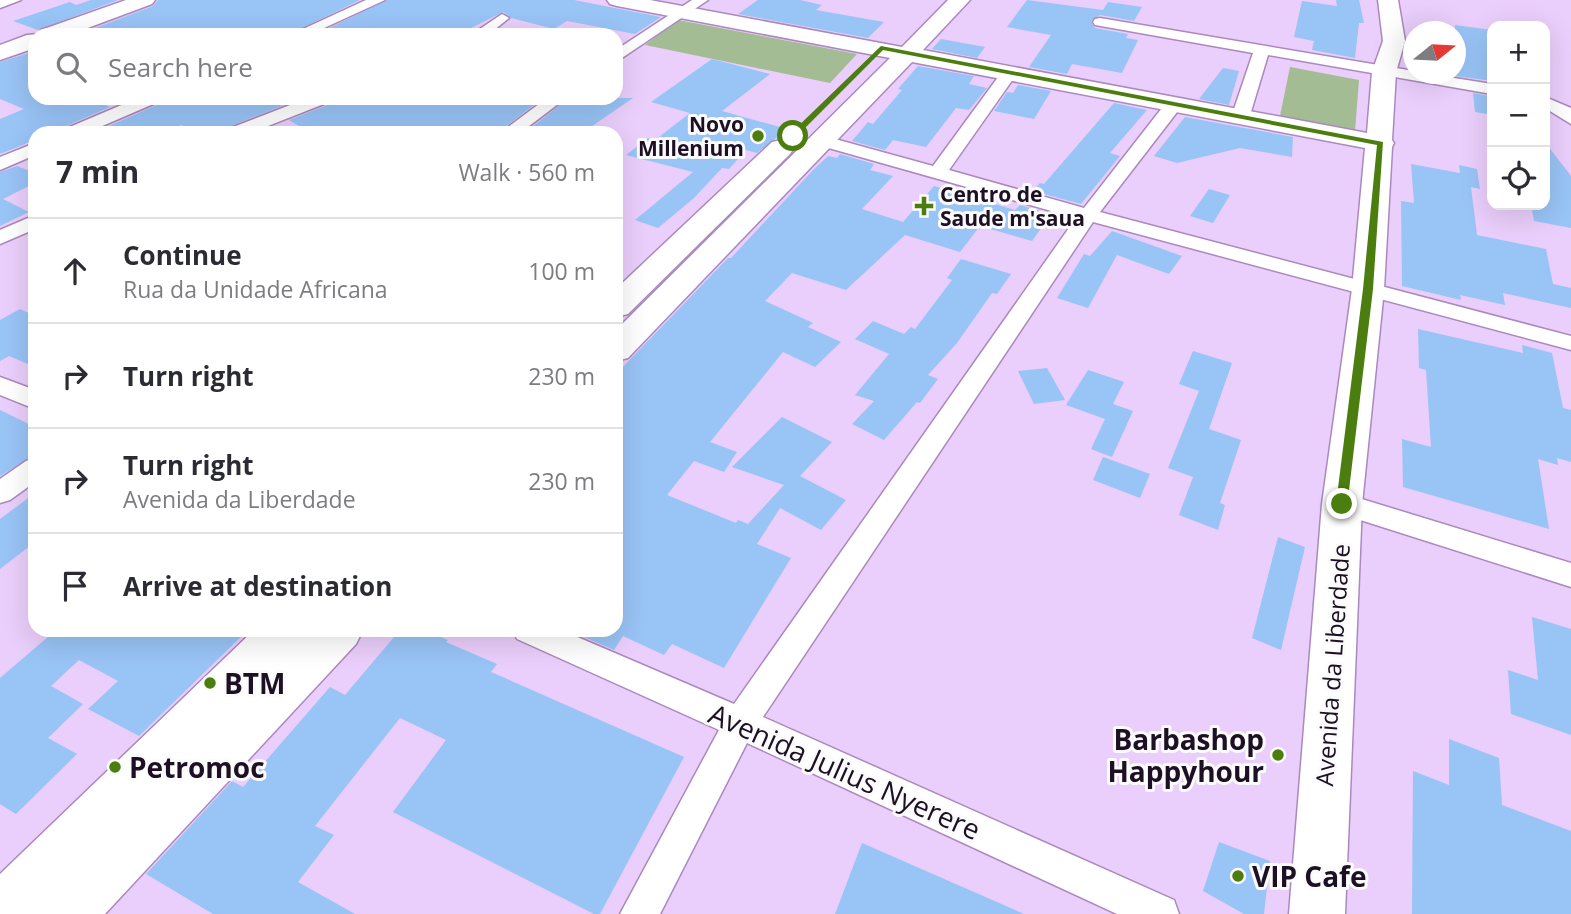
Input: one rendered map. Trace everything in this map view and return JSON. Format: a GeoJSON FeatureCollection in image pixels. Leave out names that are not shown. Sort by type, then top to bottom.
{"type":"FeatureCollection","features":[{"type":"Feature","properties":{"kind":"street"},"geometry":{"type":"LineString","coordinates":[[0,4],[14,0]]}},
{"type":"Feature","properties":{"kind":"street"},"geometry":{"type":"LineString","coordinates":[[68,28],[145,0]]}},
{"type":"Feature","properties":{"kind":"street"},"geometry":{"type":"LineString","coordinates":[[314,28],[378,0]]}},
{"type":"Feature","properties":{"kind":"street"},"geometry":{"type":"LineString","coordinates":[[617,0],[692,6],[896,43],[1010,72],[1381,143]]}},
{"type":"Feature","properties":{"kind":"street"},"geometry":{"type":"LineString","coordinates":[[623,300],[896,43],[960,0]]}},
{"type":"Feature","properties":{"kind":"street","name":"Avenida da Liberdade"},"geometry":{"type":"LineString","coordinates":[[1317,914],[1342,504],[1368,289],[1381,143],[1384,72],[1394,41],[1388,0]]}},
{"type":"Feature","properties":{"kind":"street"},"geometry":{"type":"LineString","coordinates":[[623,52],[692,6]]}},
{"type":"Feature","properties":{"kind":"street"},"geometry":{"type":"LineString","coordinates":[[488,28],[502,18]]}},
{"type":"Feature","properties":{"kind":"street"},"geometry":{"type":"LineString","coordinates":[[1100,22],[1487,88]]}},
{"type":"Feature","properties":{"kind":"street"},"geometry":{"type":"LineString","coordinates":[[0,53],[28,43]]}},
{"type":"Feature","properties":{"kind":"street"},"geometry":{"type":"LineString","coordinates":[[623,343],[824,141],[896,43]]}},
{"type":"Feature","properties":{"kind":"street"},"geometry":{"type":"LineString","coordinates":[[1241,115],[1262,50]]}},
{"type":"Feature","properties":{"kind":"street"},"geometry":{"type":"LineString","coordinates":[[939,172],[1010,72]]}},
{"type":"Feature","properties":{"kind":"street"},"geometry":{"type":"LineString","coordinates":[[639,914],[740,723],[1088,215],[1175,103]]}},
{"type":"Feature","properties":{"kind":"street"},"geometry":{"type":"LineString","coordinates":[[1550,104],[1566,112],[1571,118]]}},
{"type":"Feature","properties":{"kind":"street"},"geometry":{"type":"LineString","coordinates":[[87,126],[136,105]]}},
{"type":"Feature","properties":{"kind":"street"},"geometry":{"type":"LineString","coordinates":[[252,126],[305,105]]}},
{"type":"Feature","properties":{"kind":"street"},"geometry":{"type":"LineString","coordinates":[[519,126],[548,105]]}},
{"type":"Feature","properties":{"kind":"street"},"geometry":{"type":"LineString","coordinates":[[824,141],[1088,215],[1571,343]]}},
{"type":"Feature","properties":{"kind":"street"},"geometry":{"type":"LineString","coordinates":[[0,164],[28,156]]}},
{"type":"Feature","properties":{"kind":"street"},"geometry":{"type":"LineString","coordinates":[[0,238],[28,224]]}},
{"type":"Feature","properties":{"kind":"street"},"geometry":{"type":"LineString","coordinates":[[0,385],[28,397]]}},
{"type":"Feature","properties":{"kind":"street"},"geometry":{"type":"LineString","coordinates":[[0,493],[28,473]]}},
{"type":"Feature","properties":{"kind":"street"},"geometry":{"type":"LineString","coordinates":[[1342,504],[1571,575]]}},
{"type":"Feature","properties":{"kind":"street"},"geometry":{"type":"LineString","coordinates":[[0,913],[277,637]]}},
{"type":"Feature","properties":{"kind":"street"},"geometry":{"type":"LineString","coordinates":[[66,914],[333,637]]}},
{"type":"Feature","properties":{"kind":"street","name":"Avenida Julius Nyerere"},"geometry":{"type":"LineString","coordinates":[[544,637],[1160,914]]}},
{"type":"Feature","properties":{"kind":"green space"},"geometry":{"type":"Polygon","coordinates":[[[678,20],[857,54],[830,83],[645,45],[678,20]]]}},
{"type":"Feature","properties":{"kind":"green space"},"geometry":{"type":"Polygon","coordinates":[[[1290,67],[1359,80],[1355,131],[1280,116],[1290,67]]]}},
{"type":"Feature","properties":{"kind":"building"},"geometry":{"type":"Polygon","coordinates":[[[91,0],[118,0],[43,28],[32,28],[13,21],[70,2],[76,5],[91,0]]]}},
{"type":"Feature","properties":{"kind":"building"},"geometry":{"type":"Polygon","coordinates":[[[158,0],[360,0],[302,28],[95,28],[153,6],[158,0]]]}},
{"type":"Feature","properties":{"kind":"building"},"geometry":{"type":"Polygon","coordinates":[[[387,0],[574,0],[661,17],[635,34],[623,32],[623,28],[604,28],[567,21],[556,28],[550,28],[511,18],[503,12],[471,28],[329,28],[387,0]]]}},
{"type":"Feature","properties":{"kind":"building"},"geometry":{"type":"Polygon","coordinates":[[[758,0],[800,0],[822,5],[816,10],[884,22],[868,38],[738,14],[758,0]]]}},
{"type":"Feature","properties":{"kind":"building"},"geometry":{"type":"Polygon","coordinates":[[[1027,0],[1103,10],[1108,2],[1142,7],[1134,21],[1100,15],[1091,21],[1095,28],[1128,34],[1126,38],[1138,40],[1122,73],[1072,64],[1067,74],[1029,67],[1051,35],[1007,27],[1027,0]]]}},
{"type":"Feature","properties":{"kind":"building"},"geometry":{"type":"Polygon","coordinates":[[[1336,0],[1359,0],[1364,23],[1359,23],[1355,58],[1312,50],[1314,41],[1294,37],[1302,1],[1337,6],[1336,0]]]}},
{"type":"Feature","properties":{"kind":"building"},"geometry":{"type":"Polygon","coordinates":[[[1466,26],[1487,29],[1487,80],[1466,77],[1466,26]]]}},
{"type":"Feature","properties":{"kind":"building"},"geometry":{"type":"Polygon","coordinates":[[[941,39],[985,47],[977,58],[932,49],[941,39]]]}},
{"type":"Feature","properties":{"kind":"building"},"geometry":{"type":"Polygon","coordinates":[[[28,53],[28,105],[110,107],[66,126],[28,126],[28,143],[0,154],[0,119],[24,109],[0,99],[0,62],[28,53]]]}},
{"type":"Feature","properties":{"kind":"building"},"geometry":{"type":"Polygon","coordinates":[[[712,59],[770,74],[722,111],[787,129],[757,153],[746,150],[729,169],[722,168],[694,198],[658,228],[635,220],[693,172],[626,155],[648,138],[655,140],[690,113],[651,102],[712,59]]]}},
{"type":"Feature","properties":{"kind":"building"},"geometry":{"type":"Polygon","coordinates":[[[918,66],[974,76],[969,84],[987,88],[969,110],[956,108],[926,147],[893,140],[885,150],[852,141],[868,122],[873,124],[918,66]]]}},
{"type":"Feature","properties":{"kind":"building"},"geometry":{"type":"Polygon","coordinates":[[[1223,68],[1239,71],[1229,105],[1199,99],[1223,68]]]}},
{"type":"Feature","properties":{"kind":"building"},"geometry":{"type":"Polygon","coordinates":[[[1018,85],[1051,91],[1034,119],[994,111],[1007,92],[1013,93],[1018,85]]]}},
{"type":"Feature","properties":{"kind":"building"},"geometry":{"type":"Polygon","coordinates":[[[1473,93],[1487,95],[1487,114],[1475,112],[1473,93]]]}},
{"type":"Feature","properties":{"kind":"building"},"geometry":{"type":"Polygon","coordinates":[[[623,98],[633,98],[623,105],[623,98]]]}},
{"type":"Feature","properties":{"kind":"building"},"geometry":{"type":"Polygon","coordinates":[[[1114,103],[1147,110],[1110,153],[1120,156],[1081,204],[1033,191],[1040,183],[1044,184],[1114,103]]]}},
{"type":"Feature","properties":{"kind":"building"},"geometry":{"type":"Polygon","coordinates":[[[157,105],[284,105],[231,126],[109,126],[157,105]]]}},
{"type":"Feature","properties":{"kind":"building"},"geometry":{"type":"Polygon","coordinates":[[[327,105],[534,105],[506,126],[299,126],[289,120],[327,105]]]}},
{"type":"Feature","properties":{"kind":"building"},"geometry":{"type":"Polygon","coordinates":[[[560,105],[623,105],[592,126],[533,126],[560,105]]]}},
{"type":"Feature","properties":{"kind":"building"},"geometry":{"type":"Polygon","coordinates":[[[1185,117],[1293,137],[1292,157],[1240,148],[1177,163],[1154,156],[1185,117]]]}},
{"type":"Feature","properties":{"kind":"building"},"geometry":{"type":"Polygon","coordinates":[[[1550,149],[1571,176],[1571,228],[1534,221],[1532,210],[1550,210],[1550,149]]]}},
{"type":"Feature","properties":{"kind":"building"},"geometry":{"type":"Polygon","coordinates":[[[840,154],[874,164],[870,170],[893,176],[862,209],[903,222],[934,186],[1015,210],[1020,205],[1051,214],[1032,241],[980,226],[960,252],[905,235],[846,290],[792,273],[765,301],[813,323],[808,327],[841,342],[815,367],[783,352],[710,442],[737,452],[724,472],[694,461],[667,495],[736,523],[738,520],[748,524],[784,485],[732,467],[782,417],[832,442],[800,476],[846,500],[821,530],[780,508],[757,544],[791,558],[724,668],[672,644],[664,655],[623,636],[623,367],[728,258],[731,258],[814,169],[828,156],[837,158],[840,154]]]}},
{"type":"Feature","properties":{"kind":"building"},"geometry":{"type":"Polygon","coordinates":[[[1411,164],[1460,173],[1459,165],[1477,169],[1480,189],[1471,187],[1477,235],[1546,249],[1553,284],[1571,288],[1571,308],[1503,293],[1505,305],[1460,295],[1461,300],[1402,286],[1401,201],[1414,203],[1411,164]]]}},
{"type":"Feature","properties":{"kind":"building"},"geometry":{"type":"Polygon","coordinates":[[[17,166],[28,170],[28,186],[3,199],[28,212],[0,226],[0,172],[17,166]]]}},
{"type":"Feature","properties":{"kind":"building"},"geometry":{"type":"Polygon","coordinates":[[[1209,189],[1230,195],[1213,223],[1190,216],[1209,189]]]}},
{"type":"Feature","properties":{"kind":"building"},"geometry":{"type":"Polygon","coordinates":[[[1112,231],[1182,256],[1169,274],[1117,255],[1088,308],[1057,298],[1084,254],[1090,256],[1112,231]]]}},
{"type":"Feature","properties":{"kind":"building"},"geometry":{"type":"Polygon","coordinates":[[[961,259],[1011,274],[997,294],[992,293],[957,343],[928,375],[938,379],[920,403],[917,402],[884,440],[852,424],[874,401],[855,395],[889,354],[855,339],[873,321],[904,334],[911,327],[915,329],[952,280],[947,278],[961,259]]]}},
{"type":"Feature","properties":{"kind":"building"},"geometry":{"type":"Polygon","coordinates":[[[20,309],[28,313],[28,364],[9,356],[0,361],[0,320],[20,309]]]}},
{"type":"Feature","properties":{"kind":"building"},"geometry":{"type":"Polygon","coordinates":[[[1418,329],[1523,353],[1522,345],[1552,353],[1563,408],[1571,410],[1571,462],[1557,458],[1558,465],[1538,459],[1549,529],[1403,487],[1402,439],[1431,447],[1426,370],[1419,368],[1418,329]]]}},
{"type":"Feature","properties":{"kind":"building"},"geometry":{"type":"Polygon","coordinates":[[[1193,351],[1232,363],[1209,429],[1241,440],[1220,503],[1225,505],[1218,530],[1179,515],[1193,477],[1168,468],[1199,391],[1179,384],[1193,351]]]}},
{"type":"Feature","properties":{"kind":"building"},"geometry":{"type":"Polygon","coordinates":[[[1047,368],[1065,400],[1034,404],[1018,371],[1047,368]]]}},
{"type":"Feature","properties":{"kind":"building"},"geometry":{"type":"Polygon","coordinates":[[[1088,370],[1124,382],[1113,404],[1133,411],[1112,457],[1091,449],[1105,419],[1066,405],[1088,370]]]}},
{"type":"Feature","properties":{"kind":"building"},"geometry":{"type":"Polygon","coordinates":[[[0,410],[28,424],[28,459],[0,476],[0,410]]]}},
{"type":"Feature","properties":{"kind":"building"},"geometry":{"type":"Polygon","coordinates":[[[1103,457],[1150,474],[1140,498],[1093,480],[1103,457]]]}},
{"type":"Feature","properties":{"kind":"building"},"geometry":{"type":"Polygon","coordinates":[[[28,498],[28,547],[0,569],[0,519],[28,498]]]}},
{"type":"Feature","properties":{"kind":"building"},"geometry":{"type":"Polygon","coordinates":[[[1278,537],[1305,547],[1281,650],[1252,638],[1278,537]]]}},
{"type":"Feature","properties":{"kind":"building"},"geometry":{"type":"Polygon","coordinates":[[[1532,617],[1571,629],[1571,735],[1511,714],[1508,670],[1538,680],[1532,617]]]}},
{"type":"Feature","properties":{"kind":"building"},"geometry":{"type":"Polygon","coordinates":[[[48,637],[241,637],[139,736],[88,709],[118,681],[79,660],[51,686],[83,704],[48,738],[77,754],[16,814],[0,804],[0,678],[48,637]]]}},
{"type":"Feature","properties":{"kind":"building"},"geometry":{"type":"Polygon","coordinates":[[[394,637],[441,637],[448,640],[446,642],[497,664],[491,672],[684,757],[600,914],[594,914],[393,812],[446,740],[400,718],[315,826],[334,835],[298,882],[355,914],[213,914],[146,874],[232,781],[243,787],[330,687],[345,695],[394,637]]]}},
{"type":"Feature","properties":{"kind":"building"},"geometry":{"type":"Polygon","coordinates":[[[584,637],[622,637],[614,650],[584,637]]]}},
{"type":"Feature","properties":{"kind":"building"},"geometry":{"type":"Polygon","coordinates":[[[1449,739],[1499,758],[1502,805],[1571,831],[1571,914],[1412,914],[1413,771],[1449,785],[1449,739]]]}},
{"type":"Feature","properties":{"kind":"building","name":"VIP Cafe"},"geometry":{"type":"Polygon","coordinates":[[[1219,842],[1270,861],[1264,914],[1244,914],[1203,891],[1219,842]]]}},
{"type":"Feature","properties":{"kind":"building"},"geometry":{"type":"Polygon","coordinates":[[[862,843],[1024,914],[835,914],[862,843]]]}},
{"type":"Feature","properties":{"kind":"place","name":"Novo Millenium"},"geometry":{"type":"Point","coordinates":[758,136]}},
{"type":"Feature","properties":{"kind":"place","name":"Centro de Saude m'saua"},"geometry":{"type":"Point","coordinates":[924,206]}},
{"type":"Feature","properties":{"kind":"place","name":"BTM"},"geometry":{"type":"Point","coordinates":[210,683]}},
{"type":"Feature","properties":{"kind":"place","name":"Barbashop Happyhour"},"geometry":{"type":"Point","coordinates":[1278,755]}},
{"type":"Feature","properties":{"kind":"place","name":"Petromoc"},"geometry":{"type":"Point","coordinates":[115,767]}},
{"type":"Feature","properties":{"kind":"place","name":"VIP Cafe"},"geometry":{"type":"Point","coordinates":[1238,876]}},
{"type":"Feature","properties":{"kind":"route"},"geometry":{"type":"LineString","coordinates":[[793,136],[881,48],[1381,143],[1368,289],[1342,504]]}}]}
